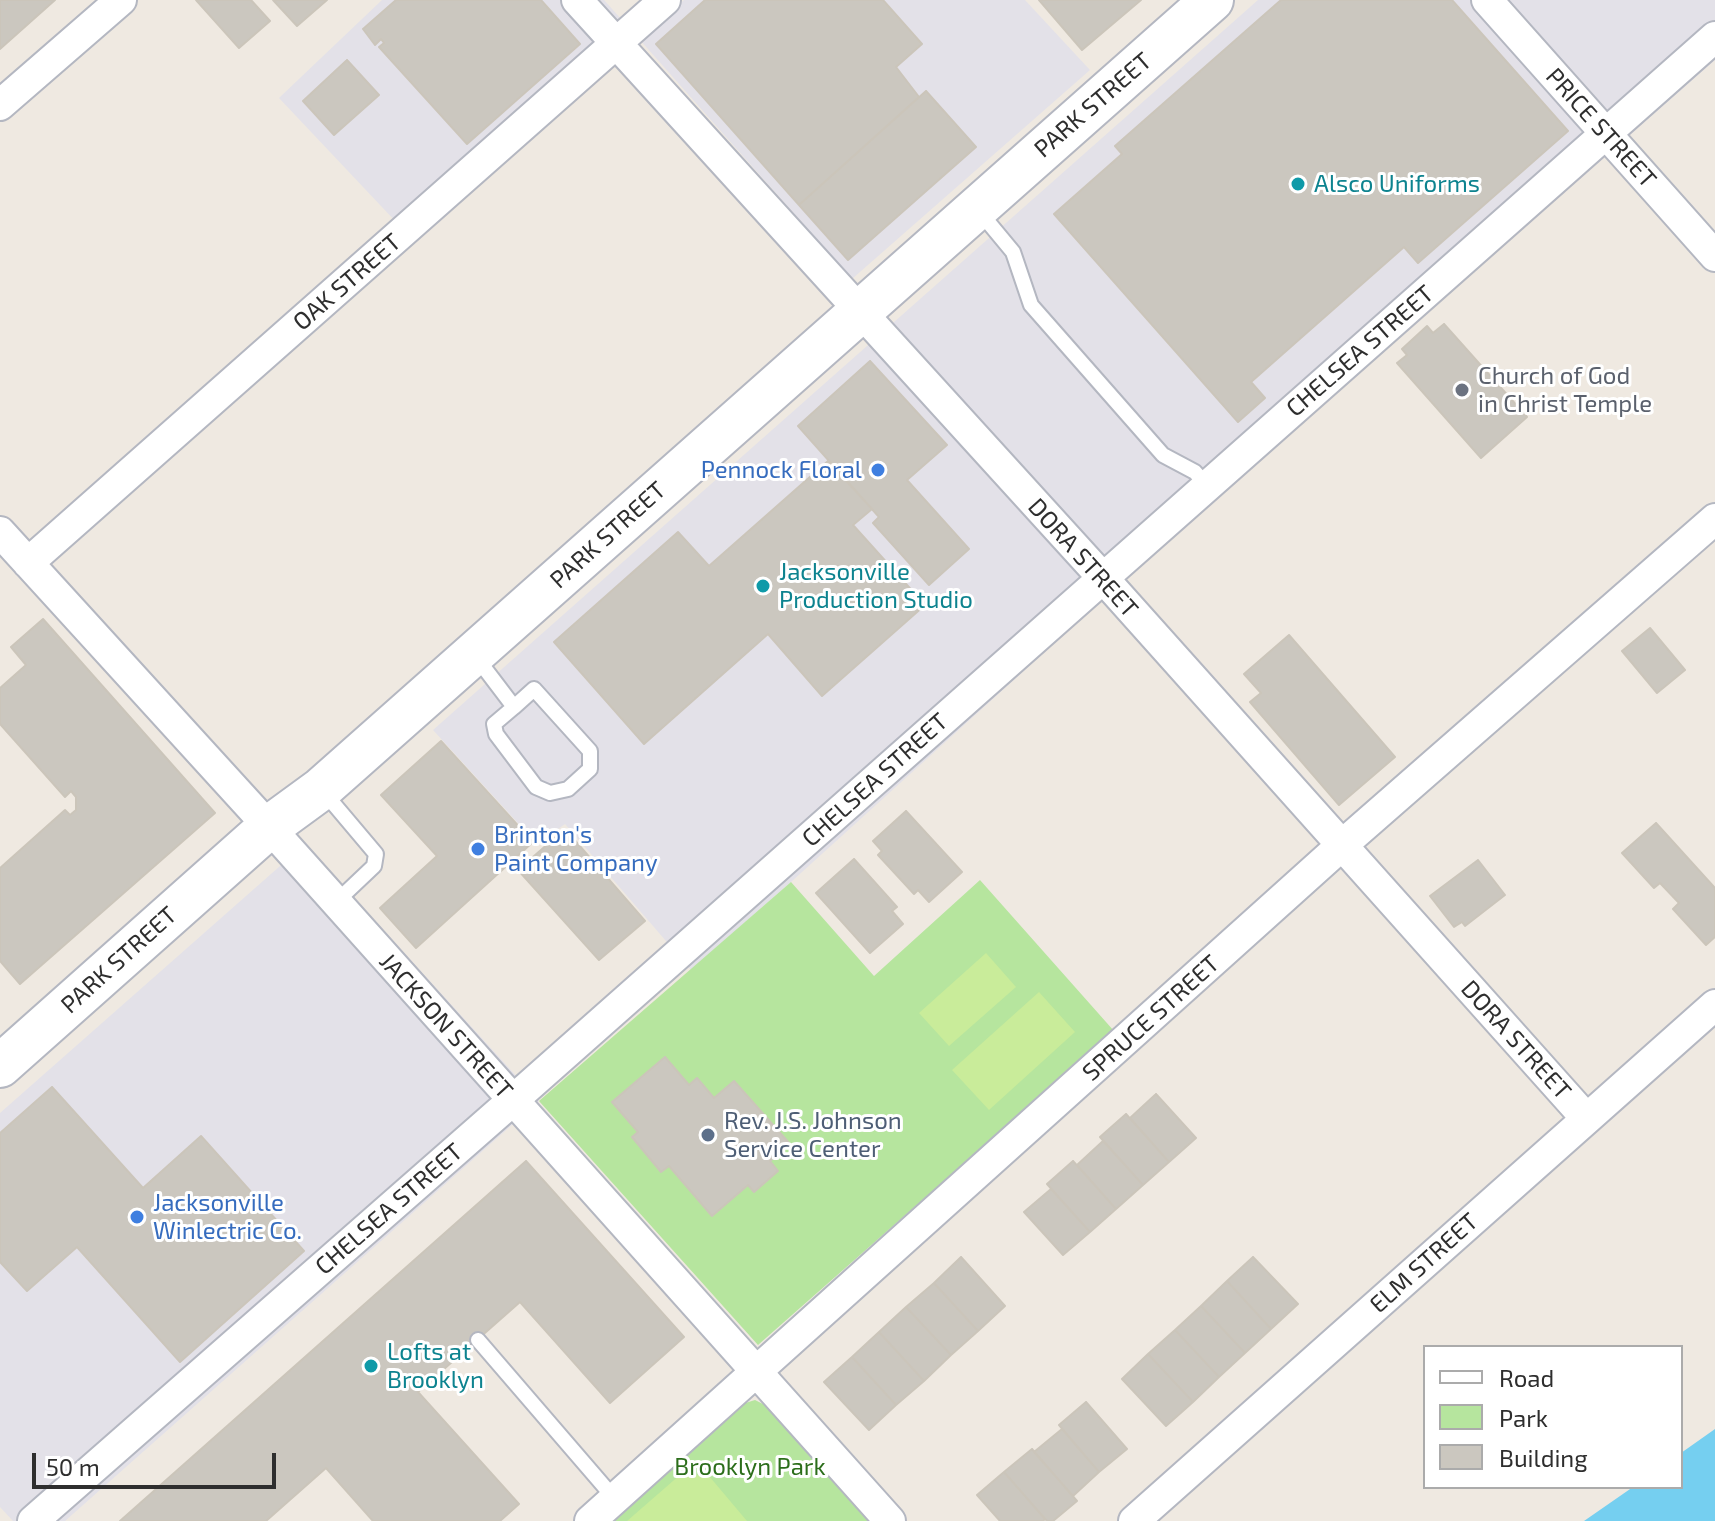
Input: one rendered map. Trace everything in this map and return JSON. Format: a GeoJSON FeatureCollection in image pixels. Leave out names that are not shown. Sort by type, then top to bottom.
{"type":"FeatureCollection","features":[{"type":"Feature","properties":{"kind":"street"},"geometry":{"type":"LineString","coordinates":[[0,105],[121,0]]}},
{"type":"Feature","properties":{"kind":"street","name":"DORA STREET"},"geometry":{"type":"LineString","coordinates":[[577,0],[1103,578],[1586,1118]]}},
{"type":"Feature","properties":{"kind":"street","name":"OAK STREET"},"geometry":{"type":"LineString","coordinates":[[28,563],[665,0]]}},
{"type":"Feature","properties":{"kind":"street","name":"PARK STREET"},"geometry":{"type":"LineString","coordinates":[[0,1066],[269,827],[321,789],[1212,0]]}},
{"type":"Feature","properties":{"kind":"street","name":"PRICE STREET"},"geometry":{"type":"LineString","coordinates":[[1487,0],[1715,256]]}},
{"type":"Feature","properties":{"kind":"street","name":"CHELSEA STREET"},"geometry":{"type":"LineString","coordinates":[[33,1521],[1715,37]]}},
{"type":"Feature","properties":{"kind":"street","name":"SPRUCE STREET"},"geometry":{"type":"LineString","coordinates":[[590,1521],[1341,846],[1715,519]]}},
{"type":"Feature","properties":{"kind":"street","name":"JACKSON STREET"},"geometry":{"type":"LineString","coordinates":[[0,532],[269,827],[890,1521]]}},
{"type":"Feature","properties":{"kind":"street","name":"ELM STREET"},"geometry":{"type":"LineString","coordinates":[[1134,1521],[1715,1005]]}},
{"type":"Feature","properties":{"kind":"lane"},"geometry":{"type":"LineString","coordinates":[[976,208],[1013,252],[1031,305],[1163,455],[1195,472],[1207,486]]}},
{"type":"Feature","properties":{"kind":"lane"},"geometry":{"type":"LineString","coordinates":[[474,654],[514,707]]}},
{"type":"Feature","properties":{"kind":"lane"},"geometry":{"type":"LineString","coordinates":[[534,689],[590,751],[590,769],[568,789],[550,793],[536,787],[496,734],[494,724],[514,707],[534,689]]}},
{"type":"Feature","properties":{"kind":"lane"},"geometry":{"type":"LineString","coordinates":[[321,789],[376,854],[374,866],[336,902]]}},
{"type":"Feature","properties":{"kind":"lane"},"geometry":{"type":"LineString","coordinates":[[478,1340],[615,1499]]}},
{"type":"Feature","properties":{"kind":"shaded area"},"geometry":{"type":"Polygon","coordinates":[[[382,0],[604,0],[640,40],[415,242],[279,98],[382,0]]]}},
{"type":"Feature","properties":{"kind":"shaded area"},"geometry":{"type":"Polygon","coordinates":[[[684,0],[1025,0],[1090,70],[852,279],[640,40],[684,0]]]}},
{"type":"Feature","properties":{"kind":"shaded area"},"geometry":{"type":"Polygon","coordinates":[[[1258,0],[1715,0],[1715,60],[1123,581],[691,970],[565,824],[537,844],[433,730],[1258,0]]]}},
{"type":"Feature","properties":{"kind":"shaded area"},"geometry":{"type":"Polygon","coordinates":[[[305,844],[539,1101],[65,1521],[13,1521],[0,1507],[0,1113],[305,844]]]}},
{"type":"Feature","properties":{"kind":"green space"},"geometry":{"type":"Polygon","coordinates":[[[980,880],[1114,1031],[758,1345],[539,1101],[791,882],[874,976],[980,880]]]}},
{"type":"Feature","properties":{"kind":"green space"},"geometry":{"type":"Polygon","coordinates":[[[986,953],[1016,987],[949,1046],[919,1013],[986,953]]]}},
{"type":"Feature","properties":{"kind":"green space"},"geometry":{"type":"Polygon","coordinates":[[[1039,992],[1075,1032],[989,1110],[952,1070],[1039,992]]]}},
{"type":"Feature","properties":{"kind":"green space","name":"Brooklyn Park"},"geometry":{"type":"Polygon","coordinates":[[[755,1400],[767,1406],[872,1521],[609,1521],[739,1405],[755,1400]]]}},
{"type":"Feature","properties":{"kind":"green space"},"geometry":{"type":"Polygon","coordinates":[[[681,1474],[709,1476],[747,1521],[627,1521],[681,1474]]]}},
{"type":"Feature","properties":{"kind":"water"},"geometry":{"type":"Polygon","coordinates":[[[1715,1429],[1715,1521],[1584,1521],[1630,1489],[1683,1489],[1683,1452],[1715,1429]]]}},
{"type":"Feature","properties":{"kind":"building"},"geometry":{"type":"Polygon","coordinates":[[[0,0],[55,0],[0,49],[0,0]]]}},
{"type":"Feature","properties":{"kind":"building"},"geometry":{"type":"Polygon","coordinates":[[[196,0],[251,0],[270,21],[239,48],[196,0]]]}},
{"type":"Feature","properties":{"kind":"building"},"geometry":{"type":"Polygon","coordinates":[[[273,0],[327,0],[297,26],[273,0]]]}},
{"type":"Feature","properties":{"kind":"building"},"geometry":{"type":"Polygon","coordinates":[[[396,0],[541,0],[580,44],[467,144],[379,47],[384,43],[381,39],[375,45],[363,29],[396,0]]]}},
{"type":"Feature","properties":{"kind":"building"},"geometry":{"type":"Polygon","coordinates":[[[705,0],[883,0],[922,44],[896,67],[919,97],[799,205],[656,44],[705,0]]]}},
{"type":"Feature","properties":{"kind":"building"},"geometry":{"type":"Polygon","coordinates":[[[1039,0],[1141,0],[1082,50],[1039,0]]]}},
{"type":"Feature","properties":{"kind":"building","name":"Alsco Uniforms"},"geometry":{"type":"Polygon","coordinates":[[[1281,0],[1452,0],[1568,131],[1418,263],[1404,247],[1251,382],[1265,398],[1238,422],[1054,214],[1122,154],[1115,146],[1281,0]]]}},
{"type":"Feature","properties":{"kind":"building"},"geometry":{"type":"Polygon","coordinates":[[[347,60],[379,95],[334,135],[303,101],[347,60]]]}},
{"type":"Feature","properties":{"kind":"building"},"geometry":{"type":"Polygon","coordinates":[[[926,91],[976,147],[848,260],[799,205],[926,91]]]}},
{"type":"Feature","properties":{"kind":"building","name":"Church of God in Christ Temple"},"geometry":{"type":"Polygon","coordinates":[[[1444,324],[1527,417],[1481,458],[1397,363],[1407,355],[1402,349],[1427,326],[1433,333],[1444,324]]]}},
{"type":"Feature","properties":{"kind":"building","name":"Pennock Floral"},"geometry":{"type":"Polygon","coordinates":[[[870,361],[947,445],[907,480],[969,549],[929,585],[873,523],[879,517],[798,426],[870,361]]]}},
{"type":"Feature","properties":{"kind":"building","name":"Jacksonville Production Studio"},"geometry":{"type":"Polygon","coordinates":[[[828,461],[872,509],[853,525],[925,605],[822,696],[768,634],[644,744],[554,642],[678,532],[709,566],[828,461]]]}},
{"type":"Feature","properties":{"kind":"building"},"geometry":{"type":"Polygon","coordinates":[[[43,619],[215,813],[20,984],[0,961],[0,868],[65,810],[70,815],[76,810],[76,797],[71,791],[65,797],[0,724],[0,688],[26,665],[11,647],[43,619]]]}},
{"type":"Feature","properties":{"kind":"building"},"geometry":{"type":"Polygon","coordinates":[[[1650,628],[1685,670],[1657,693],[1622,651],[1650,628]]]}},
{"type":"Feature","properties":{"kind":"building"},"geometry":{"type":"Polygon","coordinates":[[[1289,635],[1395,757],[1339,805],[1250,702],[1261,693],[1244,674],[1289,635]]]}},
{"type":"Feature","properties":{"kind":"building","name":"Brinton's Paint Company"},"geometry":{"type":"Polygon","coordinates":[[[441,741],[533,842],[416,948],[380,908],[437,856],[381,795],[441,741]]]}},
{"type":"Feature","properties":{"kind":"building"},"geometry":{"type":"Polygon","coordinates":[[[906,811],[962,872],[929,902],[918,890],[914,894],[878,855],[882,851],[873,841],[906,811]]]}},
{"type":"Feature","properties":{"kind":"building"},"geometry":{"type":"Polygon","coordinates":[[[1656,823],[1715,888],[1715,937],[1706,945],[1673,909],[1679,903],[1660,883],[1654,888],[1622,853],[1656,823]]]}},
{"type":"Feature","properties":{"kind":"building"},"geometry":{"type":"Polygon","coordinates":[[[565,829],[645,921],[599,960],[518,870],[565,829]]]}},
{"type":"Feature","properties":{"kind":"building"},"geometry":{"type":"Polygon","coordinates":[[[854,859],[897,907],[892,911],[903,924],[870,953],[816,893],[854,859]]]}},
{"type":"Feature","properties":{"kind":"building"},"geometry":{"type":"Polygon","coordinates":[[[1478,860],[1505,895],[1465,926],[1462,922],[1454,927],[1430,896],[1478,860]]]}},
{"type":"Feature","properties":{"kind":"building","name":"Rev. J.S. Johnson Service Center"},"geometry":{"type":"Polygon","coordinates":[[[665,1057],[689,1085],[697,1078],[714,1098],[734,1081],[790,1144],[770,1161],[778,1171],[754,1192],[748,1185],[712,1216],[669,1166],[661,1172],[632,1137],[638,1132],[612,1102],[665,1057]]]}},
{"type":"Feature","properties":{"kind":"building","name":"Jacksonville Winlectric Co."},"geometry":{"type":"Polygon","coordinates":[[[52,1087],[143,1188],[201,1136],[304,1251],[180,1362],[77,1247],[27,1291],[0,1262],[0,1133],[52,1087]]]}},
{"type":"Feature","properties":{"kind":"building"},"geometry":{"type":"Polygon","coordinates":[[[1156,1094],[1196,1138],[1169,1162],[1130,1118],[1156,1094]]]}},
{"type":"Feature","properties":{"kind":"building"},"geometry":{"type":"Polygon","coordinates":[[[1126,1114],[1169,1162],[1143,1185],[1100,1137],[1126,1114]]]}},
{"type":"Feature","properties":{"kind":"building"},"geometry":{"type":"Polygon","coordinates":[[[1103,1141],[1143,1185],[1116,1209],[1077,1165],[1103,1141]]]}},
{"type":"Feature","properties":{"kind":"building","name":"Lofts at Brooklyn"},"geometry":{"type":"Polygon","coordinates":[[[526,1161],[684,1337],[610,1403],[520,1302],[418,1392],[519,1504],[500,1521],[373,1521],[326,1468],[266,1521],[120,1521],[526,1161]]]}},
{"type":"Feature","properties":{"kind":"building"},"geometry":{"type":"Polygon","coordinates":[[[1073,1161],[1116,1209],[1090,1232],[1047,1184],[1073,1161]]]}},
{"type":"Feature","properties":{"kind":"building"},"geometry":{"type":"Polygon","coordinates":[[[1051,1189],[1090,1232],[1063,1255],[1024,1212],[1051,1189]]]}},
{"type":"Feature","properties":{"kind":"building"},"geometry":{"type":"Polygon","coordinates":[[[961,1257],[1005,1306],[978,1331],[934,1283],[961,1257]]]}},
{"type":"Feature","properties":{"kind":"building"},"geometry":{"type":"Polygon","coordinates":[[[1253,1257],[1298,1304],[1271,1329],[1227,1281],[1253,1257]]]}},
{"type":"Feature","properties":{"kind":"building"},"geometry":{"type":"Polygon","coordinates":[[[1227,1281],[1271,1329],[1245,1353],[1201,1306],[1227,1281]]]}},
{"type":"Feature","properties":{"kind":"building"},"geometry":{"type":"Polygon","coordinates":[[[934,1283],[978,1331],[951,1355],[906,1307],[934,1283]]]}},
{"type":"Feature","properties":{"kind":"building"},"geometry":{"type":"Polygon","coordinates":[[[1201,1306],[1245,1353],[1219,1377],[1175,1330],[1201,1306]]]}},
{"type":"Feature","properties":{"kind":"building"},"geometry":{"type":"Polygon","coordinates":[[[906,1307],[951,1355],[924,1381],[879,1332],[906,1307]]]}},
{"type":"Feature","properties":{"kind":"building"},"geometry":{"type":"Polygon","coordinates":[[[1175,1330],[1219,1377],[1193,1402],[1148,1354],[1175,1330]]]}},
{"type":"Feature","properties":{"kind":"building"},"geometry":{"type":"Polygon","coordinates":[[[879,1332],[924,1381],[896,1405],[852,1357],[879,1332]]]}},
{"type":"Feature","properties":{"kind":"building"},"geometry":{"type":"Polygon","coordinates":[[[1148,1354],[1193,1402],[1166,1426],[1122,1379],[1148,1354]]]}},
{"type":"Feature","properties":{"kind":"building"},"geometry":{"type":"Polygon","coordinates":[[[852,1357],[896,1405],[869,1430],[824,1382],[852,1357]]]}},
{"type":"Feature","properties":{"kind":"building"},"geometry":{"type":"Polygon","coordinates":[[[1086,1402],[1127,1449],[1099,1472],[1059,1425],[1086,1402]]]}},
{"type":"Feature","properties":{"kind":"building"},"geometry":{"type":"Polygon","coordinates":[[[1062,1429],[1099,1472],[1073,1496],[1034,1452],[1062,1429]]]}},
{"type":"Feature","properties":{"kind":"building"},"geometry":{"type":"Polygon","coordinates":[[[1032,1449],[1077,1501],[1053,1521],[1047,1521],[1004,1472],[1032,1449]]]}},
{"type":"Feature","properties":{"kind":"building"},"geometry":{"type":"Polygon","coordinates":[[[1004,1472],[1045,1519],[1043,1521],[1000,1521],[977,1495],[1004,1472]]]}},
{"type":"Feature","properties":{"kind":"place","name":"Alsco Uniforms"},"geometry":{"type":"Point","coordinates":[1298,184]}},
{"type":"Feature","properties":{"kind":"place","name":"Church of God in Christ Temple"},"geometry":{"type":"Point","coordinates":[1462,390]}},
{"type":"Feature","properties":{"kind":"place","name":"Pennock Floral"},"geometry":{"type":"Point","coordinates":[878,470]}},
{"type":"Feature","properties":{"kind":"place","name":"Jacksonville Production Studio"},"geometry":{"type":"Point","coordinates":[763,586]}},
{"type":"Feature","properties":{"kind":"place","name":"Brinton's Paint Company"},"geometry":{"type":"Point","coordinates":[478,849]}},
{"type":"Feature","properties":{"kind":"place","name":"Rev. J.S. Johnson Service Center"},"geometry":{"type":"Point","coordinates":[708,1135]}},
{"type":"Feature","properties":{"kind":"place","name":"Jacksonville Winlectric Co."},"geometry":{"type":"Point","coordinates":[137,1217]}},
{"type":"Feature","properties":{"kind":"place","name":"Lofts at Brooklyn"},"geometry":{"type":"Point","coordinates":[371,1366]}}]}
